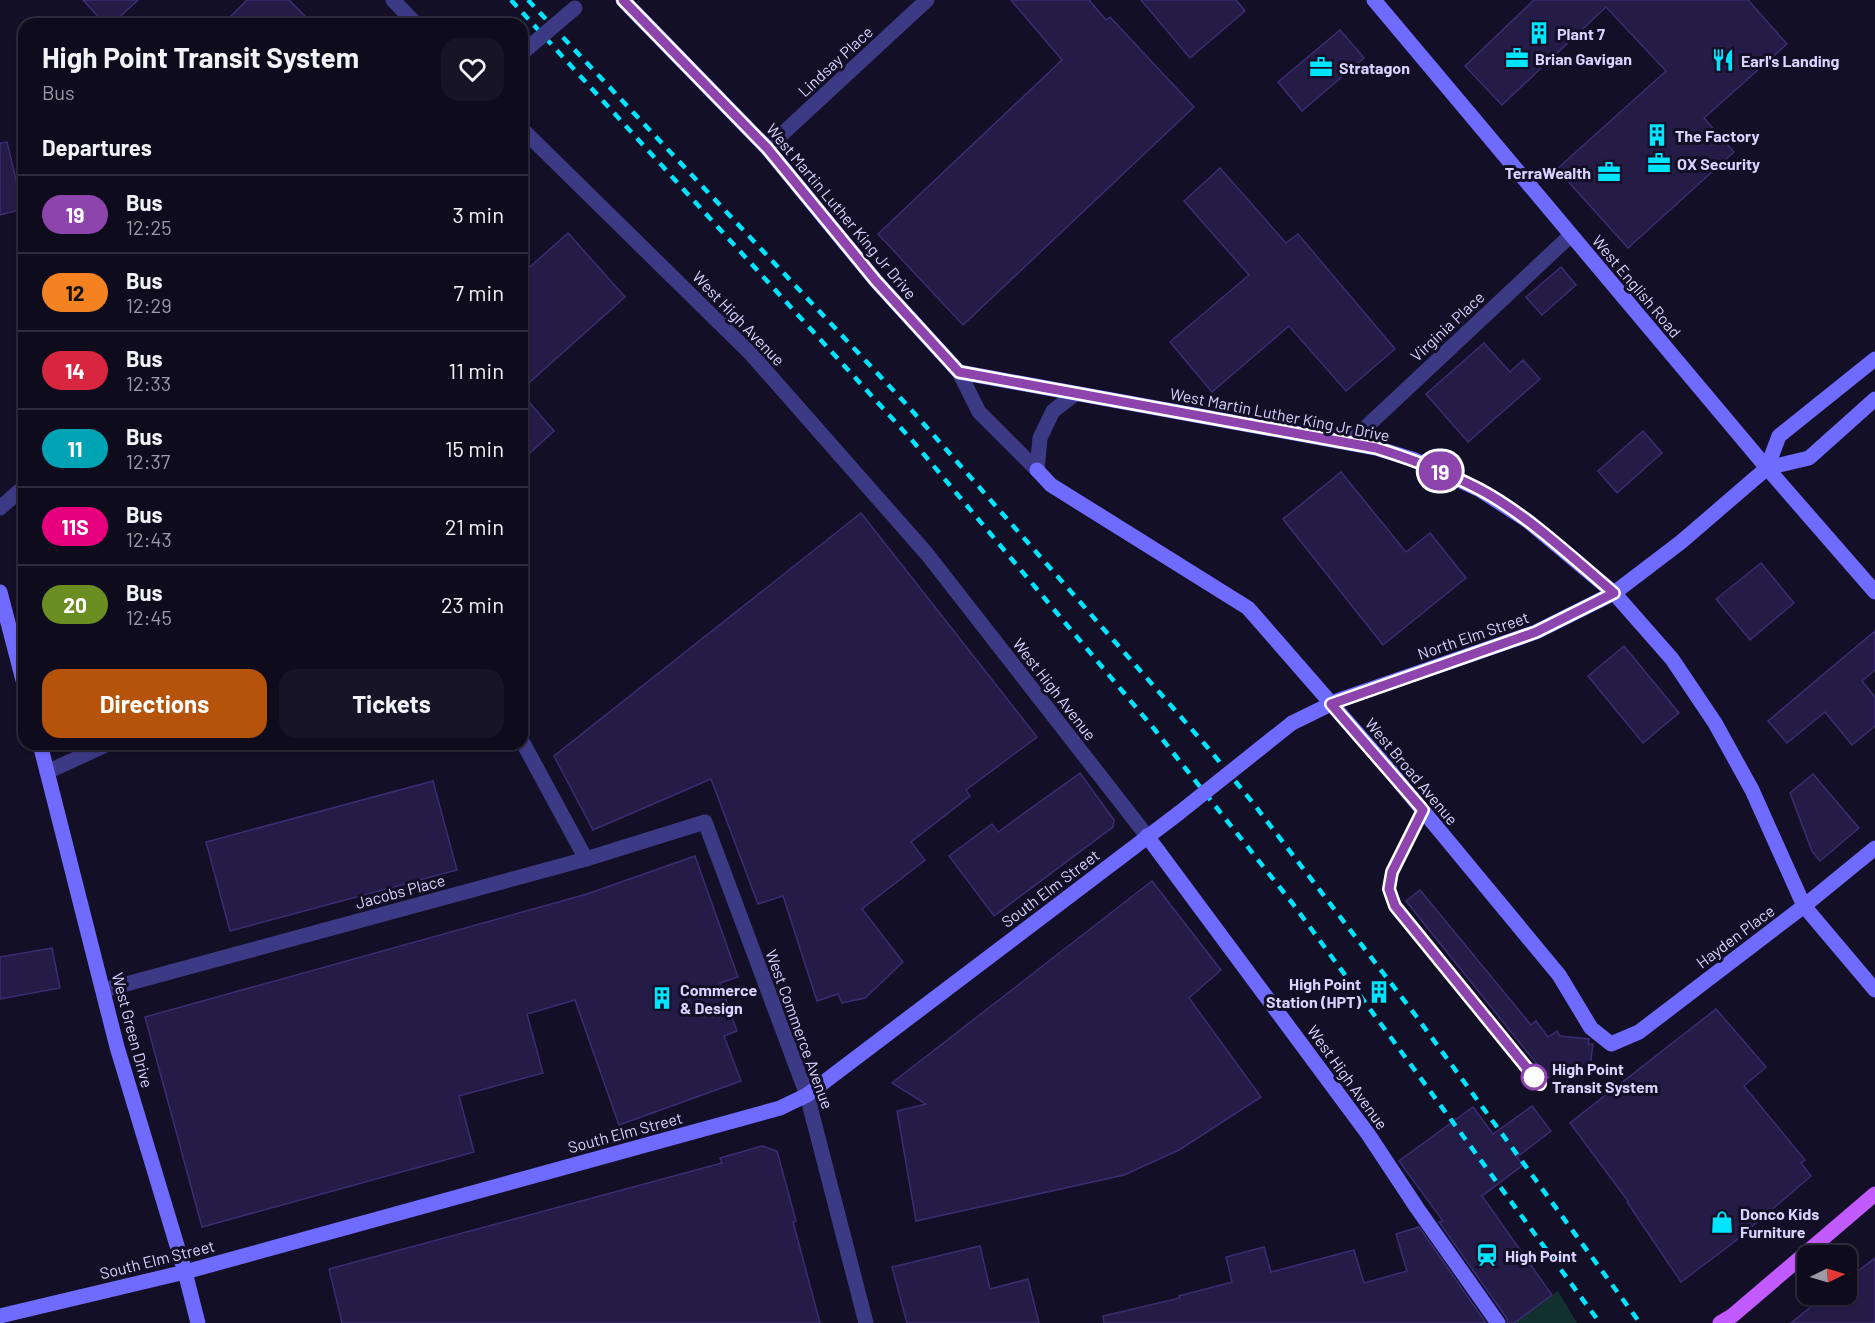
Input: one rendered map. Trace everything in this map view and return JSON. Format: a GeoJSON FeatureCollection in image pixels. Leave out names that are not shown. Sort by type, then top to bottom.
{"type":"FeatureCollection","features":[{"type":"Feature","properties":{"kind":"main road"},"geometry":{"type":"LineString","coordinates":[[1720,1323],[1732,1316],[1875,1194]]}},
{"type":"Feature","properties":{"kind":"street"},"geometry":{"type":"LineString","coordinates":[[393,0],[410,18]]}},
{"type":"Feature","properties":{"kind":"street","name":"West Martin Luther King Jr Drive"},"geometry":{"type":"LineString","coordinates":[[623,0],[767,148],[876,281],[959,372],[1376,448],[1415,460],[1480,489],[1528,521],[1614,593],[1672,659],[1715,723],[1752,790],[1804,906],[1875,990]]}},
{"type":"Feature","properties":{"kind":"street","name":"Lindsay Place"},"geometry":{"type":"LineString","coordinates":[[767,148],[927,0]]}},
{"type":"Feature","properties":{"kind":"street","name":"West English Road"},"geometry":{"type":"LineString","coordinates":[[1374,0],[1767,468],[1875,592]]}},
{"type":"Feature","properties":{"kind":"street"},"geometry":{"type":"LineString","coordinates":[[528,48],[579,4]]}},
{"type":"Feature","properties":{"kind":"street","name":"West High Avenue"},"geometry":{"type":"LineString","coordinates":[[528,135],[751,354],[927,554],[1147,836],[1368,1134],[1498,1323]]}},
{"type":"Feature","properties":{"kind":"street","name":"Virginia Place"},"geometry":{"type":"LineString","coordinates":[[1349,443],[1571,235]]}},
{"type":"Feature","properties":{"kind":"street","name":"North Elm Street"},"geometry":{"type":"LineString","coordinates":[[1767,468],[1779,436],[1875,359]]}},
{"type":"Feature","properties":{"kind":"street","name":"West Broad Avenue"},"geometry":{"type":"LineString","coordinates":[[959,372],[979,411],[1052,484],[1248,608],[1391,772],[1559,975],[1591,1028],[1611,1044]]}},
{"type":"Feature","properties":{"kind":"street"},"geometry":{"type":"LineString","coordinates":[[1037,470],[1040,438],[1053,411],[1075,394]]}},
{"type":"Feature","properties":{"kind":"street","name":"North Elm Street"},"geometry":{"type":"LineString","coordinates":[[1179,813],[1292,723],[1331,704],[1536,632],[1614,593],[1681,542],[1767,468],[1809,458],[1875,399]]}},
{"type":"Feature","properties":{"kind":"street"},"geometry":{"type":"LineString","coordinates":[[0,508],[18,492]]}},
{"type":"Feature","properties":{"kind":"street"},"geometry":{"type":"LineString","coordinates":[[0,592],[18,661]]}},
{"type":"Feature","properties":{"kind":"street","name":"West Green Drive"},"geometry":{"type":"LineString","coordinates":[[42,750],[117,1047],[185,1272],[198,1323]]}},
{"type":"Feature","properties":{"kind":"street"},"geometry":{"type":"LineString","coordinates":[[47,772],[95,750]]}},
{"type":"Feature","properties":{"kind":"street"},"geometry":{"type":"LineString","coordinates":[[527,750],[586,859]]}},
{"type":"Feature","properties":{"kind":"street","name":"South Elm Street"},"geometry":{"type":"LineString","coordinates":[[0,1316],[185,1272],[780,1108],[807,1095],[1179,813]]}},
{"type":"Feature","properties":{"kind":"street","name":"Jacobs Place"},"geometry":{"type":"LineString","coordinates":[[104,990],[586,859],[705,822]]}},
{"type":"Feature","properties":{"kind":"street","name":"West Commerce Avenue"},"geometry":{"type":"LineString","coordinates":[[705,822],[807,1095],[866,1323]]}},
{"type":"Feature","properties":{"kind":"street","name":"Hayden Place"},"geometry":{"type":"LineString","coordinates":[[1611,1044],[1639,1032],[1804,906],[1875,848]]}},
{"type":"Feature","properties":{"kind":"green space"},"geometry":{"type":"Polygon","coordinates":[[[1558,1291],[1577,1323],[1517,1323],[1516,1321],[1558,1291]]]}},
{"type":"Feature","properties":{"kind":"building"},"geometry":{"type":"Polygon","coordinates":[[[83,0],[138,0],[118,18],[100,18],[83,0]]]}},
{"type":"Feature","properties":{"kind":"building"},"geometry":{"type":"Polygon","coordinates":[[[247,0],[289,0],[305,16],[303,18],[229,18],[247,0]]]}},
{"type":"Feature","properties":{"kind":"building"},"geometry":{"type":"Polygon","coordinates":[[[1011,0],[1089,0],[1106,20],[1110,17],[1194,107],[963,325],[878,234],[1062,60],[1011,0]]]}},
{"type":"Feature","properties":{"kind":"building"},"geometry":{"type":"Polygon","coordinates":[[[1141,0],[1236,0],[1245,11],[1190,58],[1141,0]]]}},
{"type":"Feature","properties":{"kind":"building","name":"The Factory"},"geometry":{"type":"Polygon","coordinates":[[[1534,0],[1748,0],[1787,44],[1704,118],[1734,152],[1628,248],[1557,169],[1666,71],[1606,7],[1502,105],[1465,66],[1534,0]]]}},
{"type":"Feature","properties":{"kind":"building"},"geometry":{"type":"Polygon","coordinates":[[[1340,30],[1364,58],[1302,111],[1278,82],[1340,30]]]}},
{"type":"Feature","properties":{"kind":"building"},"geometry":{"type":"Polygon","coordinates":[[[7,142],[18,188],[18,210],[0,215],[0,143],[7,142]]]}},
{"type":"Feature","properties":{"kind":"building"},"geometry":{"type":"Polygon","coordinates":[[[1220,168],[1286,243],[1298,234],[1395,349],[1346,391],[1289,326],[1212,392],[1170,342],[1249,275],[1184,201],[1220,168]]]}},
{"type":"Feature","properties":{"kind":"building"},"geometry":{"type":"Polygon","coordinates":[[[568,233],[625,297],[528,384],[528,269],[568,233]]]}},
{"type":"Feature","properties":{"kind":"building"},"geometry":{"type":"Polygon","coordinates":[[[1561,267],[1576,285],[1542,315],[1526,297],[1561,267]]]}},
{"type":"Feature","properties":{"kind":"building"},"geometry":{"type":"Polygon","coordinates":[[[1484,343],[1510,372],[1523,360],[1540,379],[1468,442],[1426,394],[1484,343]]]}},
{"type":"Feature","properties":{"kind":"building"},"geometry":{"type":"Polygon","coordinates":[[[528,401],[554,431],[528,455],[528,401]]]}},
{"type":"Feature","properties":{"kind":"building"},"geometry":{"type":"Polygon","coordinates":[[[1643,431],[1662,453],[1617,493],[1598,471],[1643,431]]]}},
{"type":"Feature","properties":{"kind":"building"},"geometry":{"type":"Polygon","coordinates":[[[1341,472],[1406,552],[1430,533],[1466,578],[1383,645],[1283,519],[1341,472]]]}},
{"type":"Feature","properties":{"kind":"building"},"geometry":{"type":"Polygon","coordinates":[[[861,513],[1037,737],[966,790],[970,796],[911,842],[925,860],[862,909],[903,962],[865,998],[842,1003],[838,994],[817,1001],[783,896],[758,904],[711,779],[593,830],[554,756],[861,513]]]}},
{"type":"Feature","properties":{"kind":"building"},"geometry":{"type":"Polygon","coordinates":[[[1761,563],[1794,603],[1750,640],[1716,599],[1761,563]]]}},
{"type":"Feature","properties":{"kind":"building"},"geometry":{"type":"Polygon","coordinates":[[[1875,631],[1875,670],[1862,681],[1875,697],[1875,726],[1852,745],[1825,712],[1787,743],[1768,721],[1875,631]]]}},
{"type":"Feature","properties":{"kind":"building"},"geometry":{"type":"Polygon","coordinates":[[[1624,646],[1679,713],[1643,743],[1588,676],[1624,646]]]}},
{"type":"Feature","properties":{"kind":"building"},"geometry":{"type":"Polygon","coordinates":[[[1080,773],[1114,820],[1113,827],[994,916],[949,856],[992,824],[998,832],[1080,773]]]}},
{"type":"Feature","properties":{"kind":"building"},"geometry":{"type":"Polygon","coordinates":[[[1813,774],[1859,828],[1820,861],[1812,851],[1790,793],[1813,774]]]}},
{"type":"Feature","properties":{"kind":"building"},"geometry":{"type":"Polygon","coordinates":[[[433,781],[457,870],[230,931],[206,842],[433,781]]]}},
{"type":"Feature","properties":{"kind":"building"},"geometry":{"type":"Polygon","coordinates":[[[695,856],[738,977],[720,983],[737,1031],[724,1036],[741,1081],[619,1125],[575,1000],[527,1014],[543,1073],[459,1096],[474,1152],[202,1227],[145,1017],[587,894],[695,856]]]}},
{"type":"Feature","properties":{"kind":"building"},"geometry":{"type":"Polygon","coordinates":[[[1152,881],[1221,970],[1189,998],[1261,1097],[1179,1150],[1124,1175],[916,1221],[897,1111],[926,1104],[892,1083],[1152,881]]]}},
{"type":"Feature","properties":{"kind":"building"},"geometry":{"type":"Polygon","coordinates":[[[1420,890],[1531,1025],[1536,1021],[1548,1037],[1557,1031],[1560,1036],[1589,1039],[1588,1044],[1593,1044],[1589,1075],[1556,1072],[1548,1078],[1406,901],[1420,890]]]}},
{"type":"Feature","properties":{"kind":"building"},"geometry":{"type":"Polygon","coordinates":[[[52,948],[60,988],[0,999],[0,957],[52,948]]]}},
{"type":"Feature","properties":{"kind":"building"},"geometry":{"type":"Polygon","coordinates":[[[1716,1009],[1766,1067],[1744,1086],[1805,1160],[1801,1163],[1811,1176],[1734,1242],[1681,1282],[1628,1201],[1570,1123],[1716,1009]]]}},
{"type":"Feature","properties":{"kind":"building"},"geometry":{"type":"Polygon","coordinates":[[[1532,1106],[1551,1131],[1517,1157],[1523,1165],[1482,1196],[1552,1295],[1514,1323],[1508,1323],[1439,1222],[1443,1221],[1399,1161],[1473,1107],[1493,1134],[1532,1106]]]}},
{"type":"Feature","properties":{"kind":"building"},"geometry":{"type":"Polygon","coordinates":[[[762,1146],[777,1151],[820,1323],[342,1323],[329,1269],[722,1163],[720,1158],[762,1146]]]}},
{"type":"Feature","properties":{"kind":"building"},"geometry":{"type":"Polygon","coordinates":[[[1419,1227],[1486,1323],[1104,1323],[1103,1316],[1180,1298],[1179,1296],[1232,1282],[1226,1257],[1264,1247],[1271,1272],[1354,1250],[1364,1283],[1407,1271],[1396,1234],[1419,1227]]]}},
{"type":"Feature","properties":{"kind":"building"},"geometry":{"type":"Polygon","coordinates":[[[980,1246],[990,1289],[1028,1279],[1039,1323],[907,1323],[892,1267],[980,1246]]]}},
{"type":"Feature","properties":{"kind":"building"},"geometry":{"type":"Polygon","coordinates":[[[1875,1258],[1875,1323],[1791,1323],[1813,1305],[1857,1305],[1857,1272],[1875,1258]]]}},
{"type":"Feature","properties":{"kind":"railway"},"geometry":{"type":"LineString","coordinates":[[511,0],[527,18]]}},
{"type":"Feature","properties":{"kind":"railway"},"geometry":{"type":"LineString","coordinates":[[528,0],[908,406],[1209,749],[1416,1016],[1640,1323]]}},
{"type":"Feature","properties":{"kind":"railway"},"geometry":{"type":"LineString","coordinates":[[528,19],[911,439],[1155,730],[1293,904],[1600,1323]]}},
{"type":"Feature","properties":{"kind":"bus line","name":"19"},"geometry":{"type":"LineString","coordinates":[[623,0],[767,148],[876,281],[959,372],[1376,448],[1415,460],[1480,489],[1528,521],[1614,593],[1536,632],[1331,704],[1423,810],[1392,872],[1389,889],[1395,906],[1540,1084]]}},
{"type":"Feature","properties":{"kind":"place","name":"Plant 7"},"geometry":{"type":"Point","coordinates":[1539,33]}},
{"type":"Feature","properties":{"kind":"place","name":"Brian Gavigan"},"geometry":{"type":"Point","coordinates":[1517,58]}},
{"type":"Feature","properties":{"kind":"place","name":"Earl's Landing"},"geometry":{"type":"Point","coordinates":[1723,60]}},
{"type":"Feature","properties":{"kind":"place","name":"Stratagon"},"geometry":{"type":"Point","coordinates":[1321,67]}},
{"type":"Feature","properties":{"kind":"place","name":"The Factory"},"geometry":{"type":"Point","coordinates":[1657,135]}},
{"type":"Feature","properties":{"kind":"place","name":"OX Security"},"geometry":{"type":"Point","coordinates":[1659,163]}},
{"type":"Feature","properties":{"kind":"place","name":"TerraWealth"},"geometry":{"type":"Point","coordinates":[1609,172]}},
{"type":"Feature","properties":{"kind":"place","name":"High Point Station (HPT)"},"geometry":{"type":"Point","coordinates":[1379,992]}},
{"type":"Feature","properties":{"kind":"place","name":"Commerce & Design"},"geometry":{"type":"Point","coordinates":[662,998]}},
{"type":"Feature","properties":{"kind":"place","name":"High Point Transit System"},"geometry":{"type":"Point","coordinates":[1534,1077]}},
{"type":"Feature","properties":{"kind":"place","name":"Donco Kids Furniture"},"geometry":{"type":"Point","coordinates":[1722,1222]}},
{"type":"Feature","properties":{"kind":"place","name":"High Point"},"geometry":{"type":"Point","coordinates":[1487,1255]}}]}
